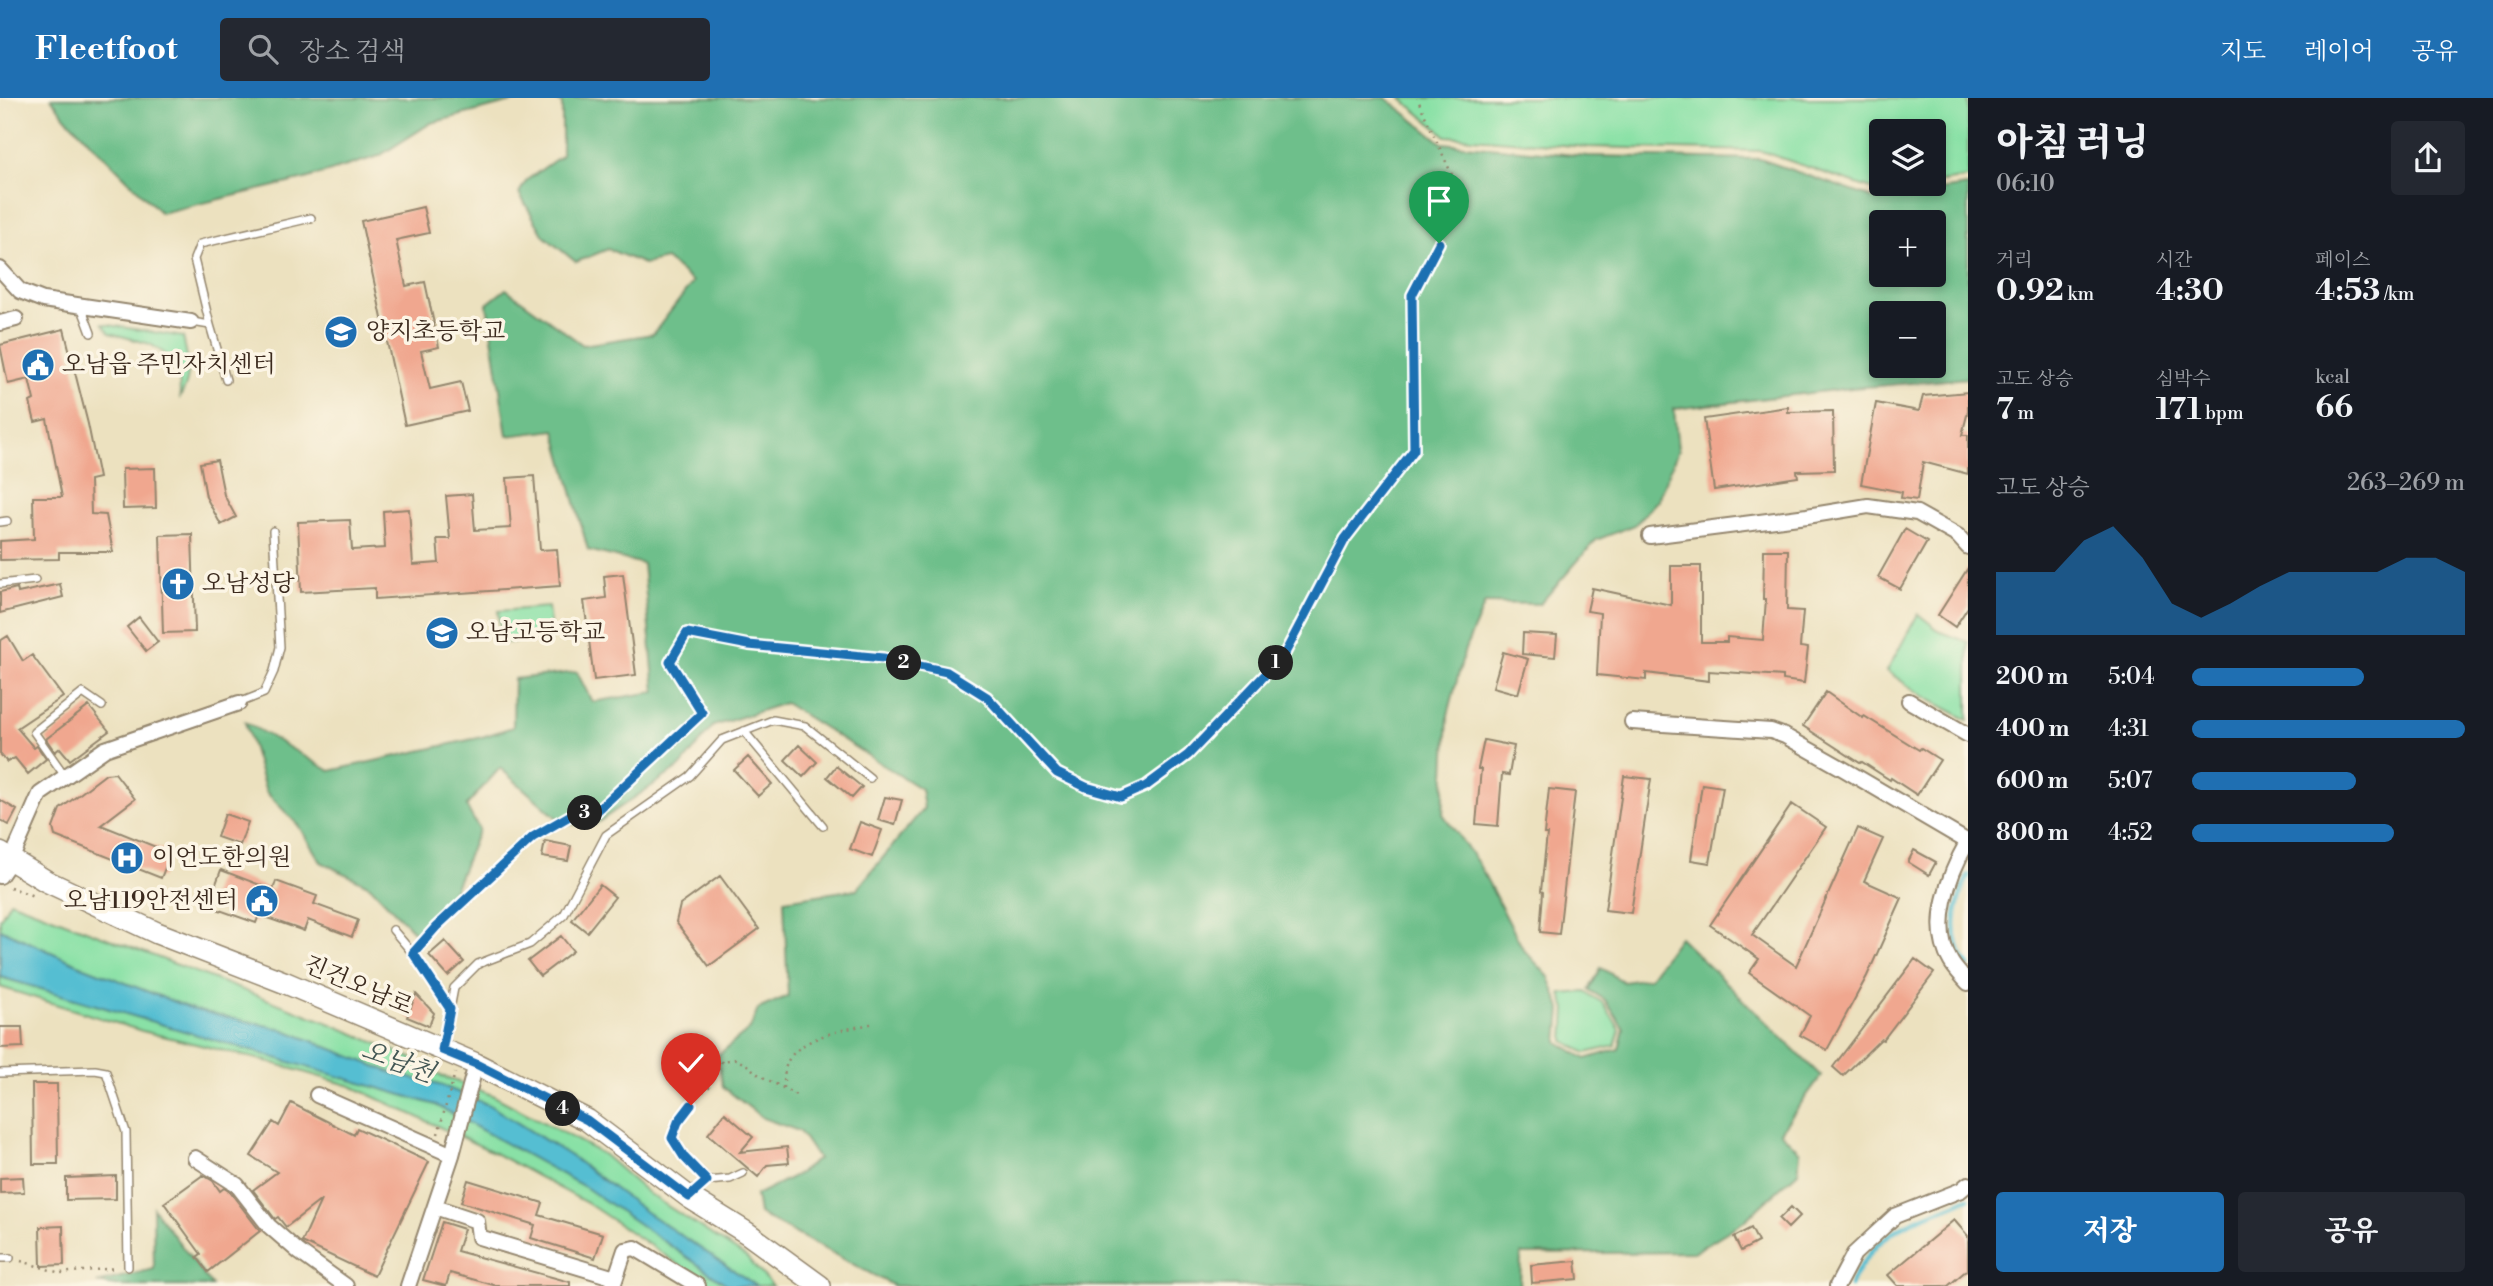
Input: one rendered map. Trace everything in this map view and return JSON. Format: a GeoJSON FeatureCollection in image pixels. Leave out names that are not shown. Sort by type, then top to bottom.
{"type":"FeatureCollection","features":[{"type":"Feature","properties":{"kind":"main road","name":"진건오남로"},"geometry":{"type":"LineString","coordinates":[[4,863],[157,933],[286,983],[442,1050],[474,1074],[587,1120],[689,1197],[747,1233],[820,1286]]}},
{"type":"Feature","properties":{"kind":"street"},"geometry":{"type":"LineString","coordinates":[[0,269],[20,291],[43,300],[191,322]]}},
{"type":"Feature","properties":{"kind":"street"},"geometry":{"type":"LineString","coordinates":[[0,323],[16,319]]}},
{"type":"Feature","properties":{"kind":"street"},"geometry":{"type":"LineString","coordinates":[[1650,536],[1868,506],[1917,513],[1958,536],[1968,547]]}},
{"type":"Feature","properties":{"kind":"street"},"geometry":{"type":"LineString","coordinates":[[1909,701],[1968,735]]}},
{"type":"Feature","properties":{"kind":"street"},"geometry":{"type":"LineString","coordinates":[[4,863],[40,794],[105,749],[239,703]]}},
{"type":"Feature","properties":{"kind":"street"},"geometry":{"type":"LineString","coordinates":[[1632,722],[1771,731],[1840,766],[1968,841],[1956,861],[1949,881],[1942,929],[1944,947],[1968,983]]}},
{"type":"Feature","properties":{"kind":"street"},"geometry":{"type":"LineString","coordinates":[[408,1286],[452,1155],[474,1074]]}},
{"type":"Feature","properties":{"kind":"street"},"geometry":{"type":"LineString","coordinates":[[317,1095],[452,1155]]}},
{"type":"Feature","properties":{"kind":"street"},"geometry":{"type":"LineString","coordinates":[[195,1158],[237,1185],[269,1226],[346,1286]]}},
{"type":"Feature","properties":{"kind":"street"},"geometry":{"type":"LineString","coordinates":[[1837,1286],[1854,1254],[1895,1216],[1961,1190],[1968,1184]]}},
{"type":"Feature","properties":{"kind":"street"},"geometry":{"type":"LineString","coordinates":[[435,1207],[477,1221],[479,1237],[614,1282],[625,1250],[635,1248],[698,1286]]}},
{"type":"Feature","properties":{"kind":"lane"},"geometry":{"type":"LineString","coordinates":[[226,380],[194,259],[200,244],[312,218]]}},
{"type":"Feature","properties":{"kind":"lane"},"geometry":{"type":"LineString","coordinates":[[80,306],[91,333]]}},
{"type":"Feature","properties":{"kind":"lane"},"geometry":{"type":"LineString","coordinates":[[191,322],[211,324]]}},
{"type":"Feature","properties":{"kind":"lane"},"geometry":{"type":"LineString","coordinates":[[239,703],[264,693],[274,671],[280,647],[273,531]]}},
{"type":"Feature","properties":{"kind":"lane"},"geometry":{"type":"LineString","coordinates":[[0,584],[35,580]]}},
{"type":"Feature","properties":{"kind":"lane"},"geometry":{"type":"LineString","coordinates":[[65,777],[34,732],[83,693],[102,706]]}},
{"type":"Feature","properties":{"kind":"lane"},"geometry":{"type":"LineString","coordinates":[[442,1050],[454,988],[478,964],[530,944],[564,915],[606,835],[690,776],[722,740],[773,720],[805,726],[870,778]]}},
{"type":"Feature","properties":{"kind":"lane"},"geometry":{"type":"LineString","coordinates":[[744,732],[823,826]]}},
{"type":"Feature","properties":{"kind":"lane"},"geometry":{"type":"LineString","coordinates":[[413,953],[436,927],[533,837]]}},
{"type":"Feature","properties":{"kind":"lane"},"geometry":{"type":"LineString","coordinates":[[393,930],[413,953],[450,1009]]}},
{"type":"Feature","properties":{"kind":"lane"},"geometry":{"type":"LineString","coordinates":[[0,1073],[95,1070],[106,1072],[126,1132],[128,1267]]}},
{"type":"Feature","properties":{"kind":"lane"},"geometry":{"type":"LineString","coordinates":[[691,1105],[678,1122],[672,1138],[684,1157],[707,1181]]}},
{"type":"Feature","properties":{"kind":"lane"},"geometry":{"type":"LineString","coordinates":[[689,1197],[707,1181],[730,1179],[743,1173]]}},
{"type":"Feature","properties":{"kind":"lane"},"geometry":{"type":"LineString","coordinates":[[0,1258],[10,1258]]}},
{"type":"Feature","properties":{"kind":"path"},"geometry":{"type":"LineString","coordinates":[[533,837],[571,815],[597,811],[702,713],[670,662],[687,633],[749,645],[883,658],[947,672],[987,697],[1057,773],[1086,787],[1121,797],[1146,786],[1188,755],[1284,655],[1345,539],[1414,450],[1412,295],[1439,243],[1450,207],[1452,174],[1417,98]]}},
{"type":"Feature","properties":{"kind":"path"},"geometry":{"type":"LineString","coordinates":[[784,1088],[784,1071],[791,1056],[809,1042],[875,1023]]}},
{"type":"Feature","properties":{"kind":"path"},"geometry":{"type":"LineString","coordinates":[[691,1105],[698,1094],[709,1087],[722,1061],[735,1059],[798,1096]]}},
{"type":"Feature","properties":{"kind":"path"},"geometry":{"type":"LineString","coordinates":[[435,1147],[454,1075]]}},
{"type":"Feature","properties":{"kind":"path"},"geometry":{"type":"LineString","coordinates":[[10,1258],[60,1273],[128,1267]]}},
{"type":"Feature","properties":{"kind":"green space"},"geometry":{"type":"Polygon","coordinates":[[[51,98],[527,98],[431,123],[379,156],[305,179],[161,213],[66,118],[51,98]]]}},
{"type":"Feature","properties":{"kind":"green space"},"geometry":{"type":"Polygon","coordinates":[[[553,98],[1386,98],[1442,143],[1587,156],[1760,159],[1875,199],[1946,196],[1946,189],[1968,186],[1968,378],[1852,388],[1674,409],[1678,450],[1658,500],[1635,525],[1596,540],[1540,604],[1485,603],[1465,649],[1448,715],[1443,814],[1478,863],[1523,949],[1549,977],[1561,1009],[1558,1042],[1586,1059],[1619,1049],[1624,1029],[1605,1000],[1589,990],[1601,968],[1624,982],[1649,978],[1679,937],[1821,1076],[1780,1132],[1800,1152],[1798,1172],[1743,1222],[1694,1252],[1521,1254],[1520,1286],[894,1286],[759,1214],[756,1195],[798,1174],[818,1159],[799,1131],[763,1118],[723,1087],[717,1056],[750,1029],[758,1009],[788,996],[784,900],[857,889],[924,808],[921,789],[785,703],[713,726],[681,766],[594,825],[564,824],[500,768],[466,806],[479,829],[454,890],[416,934],[370,886],[321,862],[298,825],[266,792],[245,722],[330,771],[482,737],[513,727],[514,679],[577,672],[592,702],[655,692],[643,564],[588,550],[555,430],[507,436],[487,304],[506,289],[583,345],[653,334],[693,282],[666,259],[644,264],[608,249],[576,262],[544,236],[519,193],[527,180],[562,155],[562,103],[553,98]]]}},
{"type":"Feature","properties":{"kind":"green space"},"geometry":{"type":"Polygon","coordinates":[[[1401,98],[1968,98],[1968,178],[1946,181],[1946,119],[1869,119],[1869,188],[1761,151],[1588,147],[1446,136],[1401,98]]]}},
{"type":"Feature","properties":{"kind":"green space"},"geometry":{"type":"Polygon","coordinates":[[[103,324],[183,337],[188,375],[180,397],[179,363],[150,344],[110,333],[103,324]]]}},
{"type":"Feature","properties":{"kind":"green space"},"geometry":{"type":"Polygon","coordinates":[[[548,607],[552,639],[502,643],[498,611],[548,607]]]}},
{"type":"Feature","properties":{"kind":"green space"},"geometry":{"type":"Polygon","coordinates":[[[1918,614],[1941,632],[1968,642],[1968,720],[1923,696],[1887,671],[1918,614]]]}},
{"type":"Feature","properties":{"kind":"green space"},"geometry":{"type":"Polygon","coordinates":[[[10,901],[329,1023],[416,1060],[427,1068],[418,1067],[492,1095],[603,1154],[649,1194],[746,1257],[773,1286],[711,1286],[587,1203],[491,1151],[351,1086],[266,1061],[142,1031],[0,987],[0,919],[10,901]]]}},
{"type":"Feature","properties":{"kind":"green space"},"geometry":{"type":"Polygon","coordinates":[[[1585,992],[1603,1003],[1620,1030],[1615,1046],[1586,1053],[1564,1041],[1566,1009],[1561,994],[1585,992]]]}},
{"type":"Feature","properties":{"kind":"green space"},"geometry":{"type":"Polygon","coordinates":[[[153,1208],[212,1286],[117,1286],[97,1283],[154,1269],[153,1208]]]}},
{"type":"Feature","properties":{"kind":"water"},"geometry":{"type":"Polygon","coordinates":[[[0,929],[82,966],[195,1010],[282,1029],[395,1074],[443,1086],[489,1105],[572,1157],[646,1212],[757,1286],[729,1286],[585,1187],[436,1105],[0,977],[0,929]]]}},
{"type":"Feature","properties":{"kind":"building"},"geometry":{"type":"Polygon","coordinates":[[[423,207],[429,233],[396,240],[406,286],[425,282],[439,347],[421,351],[430,389],[461,382],[468,411],[405,425],[361,221],[423,207]]]}},
{"type":"Feature","properties":{"kind":"building"},"geometry":{"type":"Polygon","coordinates":[[[64,329],[99,478],[90,480],[91,514],[106,515],[113,552],[59,552],[59,559],[0,560],[0,541],[34,539],[33,497],[62,497],[47,419],[35,422],[30,402],[34,400],[29,379],[8,384],[0,345],[64,329]]]}},
{"type":"Feature","properties":{"kind":"building"},"geometry":{"type":"Polygon","coordinates":[[[1968,392],[1968,411],[1962,435],[1968,435],[1968,474],[1923,462],[1917,500],[1901,498],[1902,492],[1861,484],[1876,403],[1919,411],[1923,396],[1968,392]]]}},
{"type":"Feature","properties":{"kind":"building"},"geometry":{"type":"Polygon","coordinates":[[[1788,407],[1788,412],[1833,411],[1834,470],[1797,471],[1798,477],[1714,490],[1704,419],[1788,407]]]}},
{"type":"Feature","properties":{"kind":"building"},"geometry":{"type":"Polygon","coordinates":[[[217,460],[224,495],[236,517],[221,525],[206,497],[200,463],[217,460]]]}},
{"type":"Feature","properties":{"kind":"building"},"geometry":{"type":"Polygon","coordinates":[[[155,468],[156,508],[123,509],[122,469],[155,468]]]}},
{"type":"Feature","properties":{"kind":"building"},"geometry":{"type":"Polygon","coordinates":[[[534,476],[540,550],[557,549],[560,586],[375,599],[375,588],[301,592],[298,522],[350,520],[352,550],[385,548],[383,511],[409,509],[413,565],[439,563],[437,539],[450,539],[446,496],[472,494],[475,530],[511,528],[507,478],[534,476]]]}},
{"type":"Feature","properties":{"kind":"building"},"geometry":{"type":"Polygon","coordinates":[[[1905,529],[1927,542],[1900,589],[1878,577],[1905,529]]]}},
{"type":"Feature","properties":{"kind":"building","name":"오남성당"},"geometry":{"type":"Polygon","coordinates":[[[192,534],[195,632],[163,633],[160,535],[192,534]]]}},
{"type":"Feature","properties":{"kind":"building"},"geometry":{"type":"Polygon","coordinates":[[[1764,550],[1788,550],[1787,610],[1803,611],[1800,647],[1808,648],[1804,683],[1783,680],[1783,676],[1709,671],[1709,681],[1646,673],[1646,680],[1597,675],[1600,613],[1587,611],[1592,588],[1671,605],[1671,566],[1701,566],[1701,642],[1727,642],[1727,637],[1763,640],[1766,599],[1763,599],[1764,550]]]}},
{"type":"Feature","properties":{"kind":"building"},"geometry":{"type":"Polygon","coordinates":[[[1968,568],[1968,607],[1955,627],[1938,615],[1968,568]]]}},
{"type":"Feature","properties":{"kind":"building"},"geometry":{"type":"Polygon","coordinates":[[[623,574],[636,675],[594,680],[584,601],[606,598],[604,576],[623,574]]]}},
{"type":"Feature","properties":{"kind":"building"},"geometry":{"type":"Polygon","coordinates":[[[60,584],[63,597],[0,613],[0,592],[17,588],[18,593],[60,584]]]}},
{"type":"Feature","properties":{"kind":"building"},"geometry":{"type":"Polygon","coordinates":[[[139,617],[158,642],[146,651],[127,627],[139,617]]]}},
{"type":"Feature","properties":{"kind":"building"},"geometry":{"type":"Polygon","coordinates":[[[1523,633],[1557,635],[1555,657],[1522,654],[1523,633]]]}},
{"type":"Feature","properties":{"kind":"building"},"geometry":{"type":"Polygon","coordinates":[[[8,636],[23,661],[32,655],[63,697],[17,728],[34,748],[37,746],[46,759],[28,774],[15,758],[7,762],[0,754],[0,641],[8,636]]]}},
{"type":"Feature","properties":{"kind":"building"},"geometry":{"type":"Polygon","coordinates":[[[1503,652],[1528,659],[1518,694],[1493,687],[1503,652]]]}},
{"type":"Feature","properties":{"kind":"building"},"geometry":{"type":"Polygon","coordinates":[[[1826,692],[1863,718],[1864,716],[1940,760],[1917,795],[1860,763],[1803,726],[1826,692]]]}},
{"type":"Feature","properties":{"kind":"building"},"geometry":{"type":"Polygon","coordinates":[[[89,706],[109,731],[70,760],[60,748],[55,752],[46,739],[89,706]]]}},
{"type":"Feature","properties":{"kind":"building"},"geometry":{"type":"Polygon","coordinates":[[[1484,740],[1514,746],[1509,775],[1502,774],[1498,826],[1476,824],[1481,769],[1478,769],[1484,740]]]}},
{"type":"Feature","properties":{"kind":"building"},"geometry":{"type":"Polygon","coordinates":[[[799,745],[817,762],[803,777],[785,760],[799,745]]]}},
{"type":"Feature","properties":{"kind":"building"},"geometry":{"type":"Polygon","coordinates":[[[748,757],[772,784],[758,796],[734,770],[748,757]]]}},
{"type":"Feature","properties":{"kind":"building"},"geometry":{"type":"Polygon","coordinates":[[[836,766],[862,787],[852,798],[827,777],[836,766]]]}},
{"type":"Feature","properties":{"kind":"building"},"geometry":{"type":"Polygon","coordinates":[[[115,773],[135,799],[101,825],[171,853],[161,878],[55,836],[53,828],[60,809],[106,774],[115,773]]]}},
{"type":"Feature","properties":{"kind":"building"},"geometry":{"type":"Polygon","coordinates":[[[1624,776],[1651,779],[1631,913],[1605,910],[1624,776]]]}},
{"type":"Feature","properties":{"kind":"building"},"geometry":{"type":"Polygon","coordinates":[[[1702,784],[1723,787],[1710,863],[1691,860],[1702,784]]]}},
{"type":"Feature","properties":{"kind":"building"},"geometry":{"type":"Polygon","coordinates":[[[1549,789],[1575,792],[1559,934],[1540,932],[1547,834],[1544,834],[1549,789]]]}},
{"type":"Feature","properties":{"kind":"building"},"geometry":{"type":"Polygon","coordinates":[[[885,797],[902,800],[895,825],[878,820],[885,797]]]}},
{"type":"Feature","properties":{"kind":"building"},"geometry":{"type":"Polygon","coordinates":[[[0,800],[17,810],[9,825],[0,820],[0,800]]]}},
{"type":"Feature","properties":{"kind":"building"},"geometry":{"type":"Polygon","coordinates":[[[1792,804],[1826,827],[1752,935],[1796,966],[1858,828],[1883,839],[1864,881],[1902,898],[1867,976],[1827,1050],[1800,1035],[1810,1016],[1749,973],[1759,959],[1710,925],[1792,804]]]}},
{"type":"Feature","properties":{"kind":"building"},"geometry":{"type":"Polygon","coordinates":[[[225,814],[248,822],[240,845],[217,837],[225,814]]]}},
{"type":"Feature","properties":{"kind":"building"},"geometry":{"type":"Polygon","coordinates":[[[860,822],[882,830],[872,857],[850,849],[860,822]]]}},
{"type":"Feature","properties":{"kind":"building"},"geometry":{"type":"Polygon","coordinates":[[[545,841],[571,846],[568,861],[542,857],[545,841]]]}},
{"type":"Feature","properties":{"kind":"building"},"geometry":{"type":"Polygon","coordinates":[[[1914,850],[1936,862],[1929,875],[1908,862],[1914,850]]]}},
{"type":"Feature","properties":{"kind":"building","name":"오남119안전센터"},"geometry":{"type":"Polygon","coordinates":[[[221,870],[273,890],[276,881],[317,896],[314,904],[358,920],[352,937],[308,920],[304,931],[259,915],[256,923],[208,906],[221,870]]]}},
{"type":"Feature","properties":{"kind":"building"},"geometry":{"type":"Polygon","coordinates":[[[720,876],[759,929],[709,966],[676,922],[680,905],[720,876]]]}},
{"type":"Feature","properties":{"kind":"building"},"geometry":{"type":"Polygon","coordinates":[[[600,885],[615,897],[587,932],[572,920],[600,885]]]}},
{"type":"Feature","properties":{"kind":"building"},"geometry":{"type":"Polygon","coordinates":[[[561,936],[573,951],[540,976],[528,961],[561,936]]]}},
{"type":"Feature","properties":{"kind":"building"},"geometry":{"type":"Polygon","coordinates":[[[445,941],[464,962],[448,976],[429,955],[445,941]]]}},
{"type":"Feature","properties":{"kind":"building"},"geometry":{"type":"Polygon","coordinates":[[[1915,959],[1934,973],[1883,1040],[1843,1076],[1833,1067],[1915,959]]]}},
{"type":"Feature","properties":{"kind":"building"},"geometry":{"type":"Polygon","coordinates":[[[416,994],[434,1013],[429,1026],[407,1017],[416,994]]]}},
{"type":"Feature","properties":{"kind":"building"},"geometry":{"type":"Polygon","coordinates":[[[0,1027],[22,1027],[23,1047],[0,1048],[0,1027]]]}},
{"type":"Feature","properties":{"kind":"building"},"geometry":{"type":"Polygon","coordinates":[[[32,1084],[57,1084],[58,1164],[33,1164],[32,1084]]]}},
{"type":"Feature","properties":{"kind":"building"},"geometry":{"type":"Polygon","coordinates":[[[291,1103],[354,1135],[357,1128],[429,1162],[374,1276],[302,1242],[321,1200],[286,1227],[278,1217],[275,1219],[253,1190],[277,1172],[251,1156],[273,1122],[279,1126],[291,1103]]]}},
{"type":"Feature","properties":{"kind":"building"},"geometry":{"type":"Polygon","coordinates":[[[725,1113],[753,1137],[740,1152],[787,1147],[789,1163],[767,1165],[758,1177],[708,1134],[725,1113]]]}},
{"type":"Feature","properties":{"kind":"building"},"geometry":{"type":"Polygon","coordinates":[[[203,1175],[213,1181],[220,1191],[224,1188],[230,1192],[260,1231],[208,1272],[197,1257],[201,1254],[164,1203],[203,1175]]]}},
{"type":"Feature","properties":{"kind":"building"},"geometry":{"type":"Polygon","coordinates":[[[116,1176],[116,1199],[66,1200],[66,1178],[116,1176]]]}},
{"type":"Feature","properties":{"kind":"building"},"geometry":{"type":"Polygon","coordinates":[[[23,1177],[24,1192],[0,1193],[0,1178],[23,1177]]]}},
{"type":"Feature","properties":{"kind":"building"},"geometry":{"type":"Polygon","coordinates":[[[468,1180],[543,1203],[539,1215],[603,1234],[595,1258],[531,1238],[535,1225],[461,1202],[468,1180]]]}},
{"type":"Feature","properties":{"kind":"building"},"geometry":{"type":"Polygon","coordinates":[[[1791,1207],[1800,1216],[1788,1228],[1779,1219],[1791,1207]]]}},
{"type":"Feature","properties":{"kind":"building"},"geometry":{"type":"Polygon","coordinates":[[[1954,1220],[1968,1236],[1968,1269],[1948,1286],[1898,1286],[1888,1275],[1954,1220]]]}},
{"type":"Feature","properties":{"kind":"building"},"geometry":{"type":"Polygon","coordinates":[[[442,1222],[464,1229],[457,1251],[570,1282],[570,1286],[497,1286],[450,1273],[446,1286],[423,1280],[442,1222]]]}},
{"type":"Feature","properties":{"kind":"building"},"geometry":{"type":"Polygon","coordinates":[[[63,1226],[64,1265],[41,1266],[40,1227],[63,1226]]]}},
{"type":"Feature","properties":{"kind":"building"},"geometry":{"type":"Polygon","coordinates":[[[1751,1228],[1758,1242],[1741,1251],[1734,1237],[1751,1228]]]}},
{"type":"Feature","properties":{"kind":"building"},"geometry":{"type":"Polygon","coordinates":[[[1576,1261],[1578,1279],[1532,1283],[1531,1265],[1576,1261]]]}},
{"type":"Feature","properties":{"kind":"waterway"},"geometry":{"type":"LineString","coordinates":[[1968,875],[1955,921],[1957,943],[1968,965]]}},
{"type":"Feature","properties":{"kind":"waterway"},"geometry":{"type":"LineString","coordinates":[[1850,1286],[1865,1260],[1886,1237],[1911,1222],[1968,1198]]}},
{"type":"Feature","properties":{"kind":"place","name":"양지초등학교"},"geometry":{"type":"Point","coordinates":[341,332]}},
{"type":"Feature","properties":{"kind":"place","name":"오남읍 주민자치센터"},"geometry":{"type":"Point","coordinates":[38,365]}},
{"type":"Feature","properties":{"kind":"place","name":"오남성당"},"geometry":{"type":"Point","coordinates":[178,584]}},
{"type":"Feature","properties":{"kind":"place","name":"오남고등학교"},"geometry":{"type":"Point","coordinates":[442,633]}},
{"type":"Feature","properties":{"kind":"place","name":"이언도한의원"},"geometry":{"type":"Point","coordinates":[127,858]}},
{"type":"Feature","properties":{"kind":"place","name":"오남119안전센터"},"geometry":{"type":"Point","coordinates":[262,901]}},
{"type":"Feature","properties":{"kind":"route"},"geometry":{"type":"LineString","coordinates":[[691,1105],[678,1122],[672,1138],[684,1157],[707,1181],[689,1197],[587,1120],[476,1064],[442,1050],[450,1009],[413,953],[436,927],[533,837],[571,815],[597,811],[702,713],[670,662],[687,633],[749,645],[883,658],[947,672],[987,697],[1057,773],[1086,787],[1121,797],[1146,786],[1188,755],[1284,655],[1345,539],[1414,450],[1412,295],[1439,243]]}},
{"type":"Feature","properties":{"kind":"water label","name":"오남천"},"geometry":{"type":"Point","coordinates":[398,1062]}}]}
